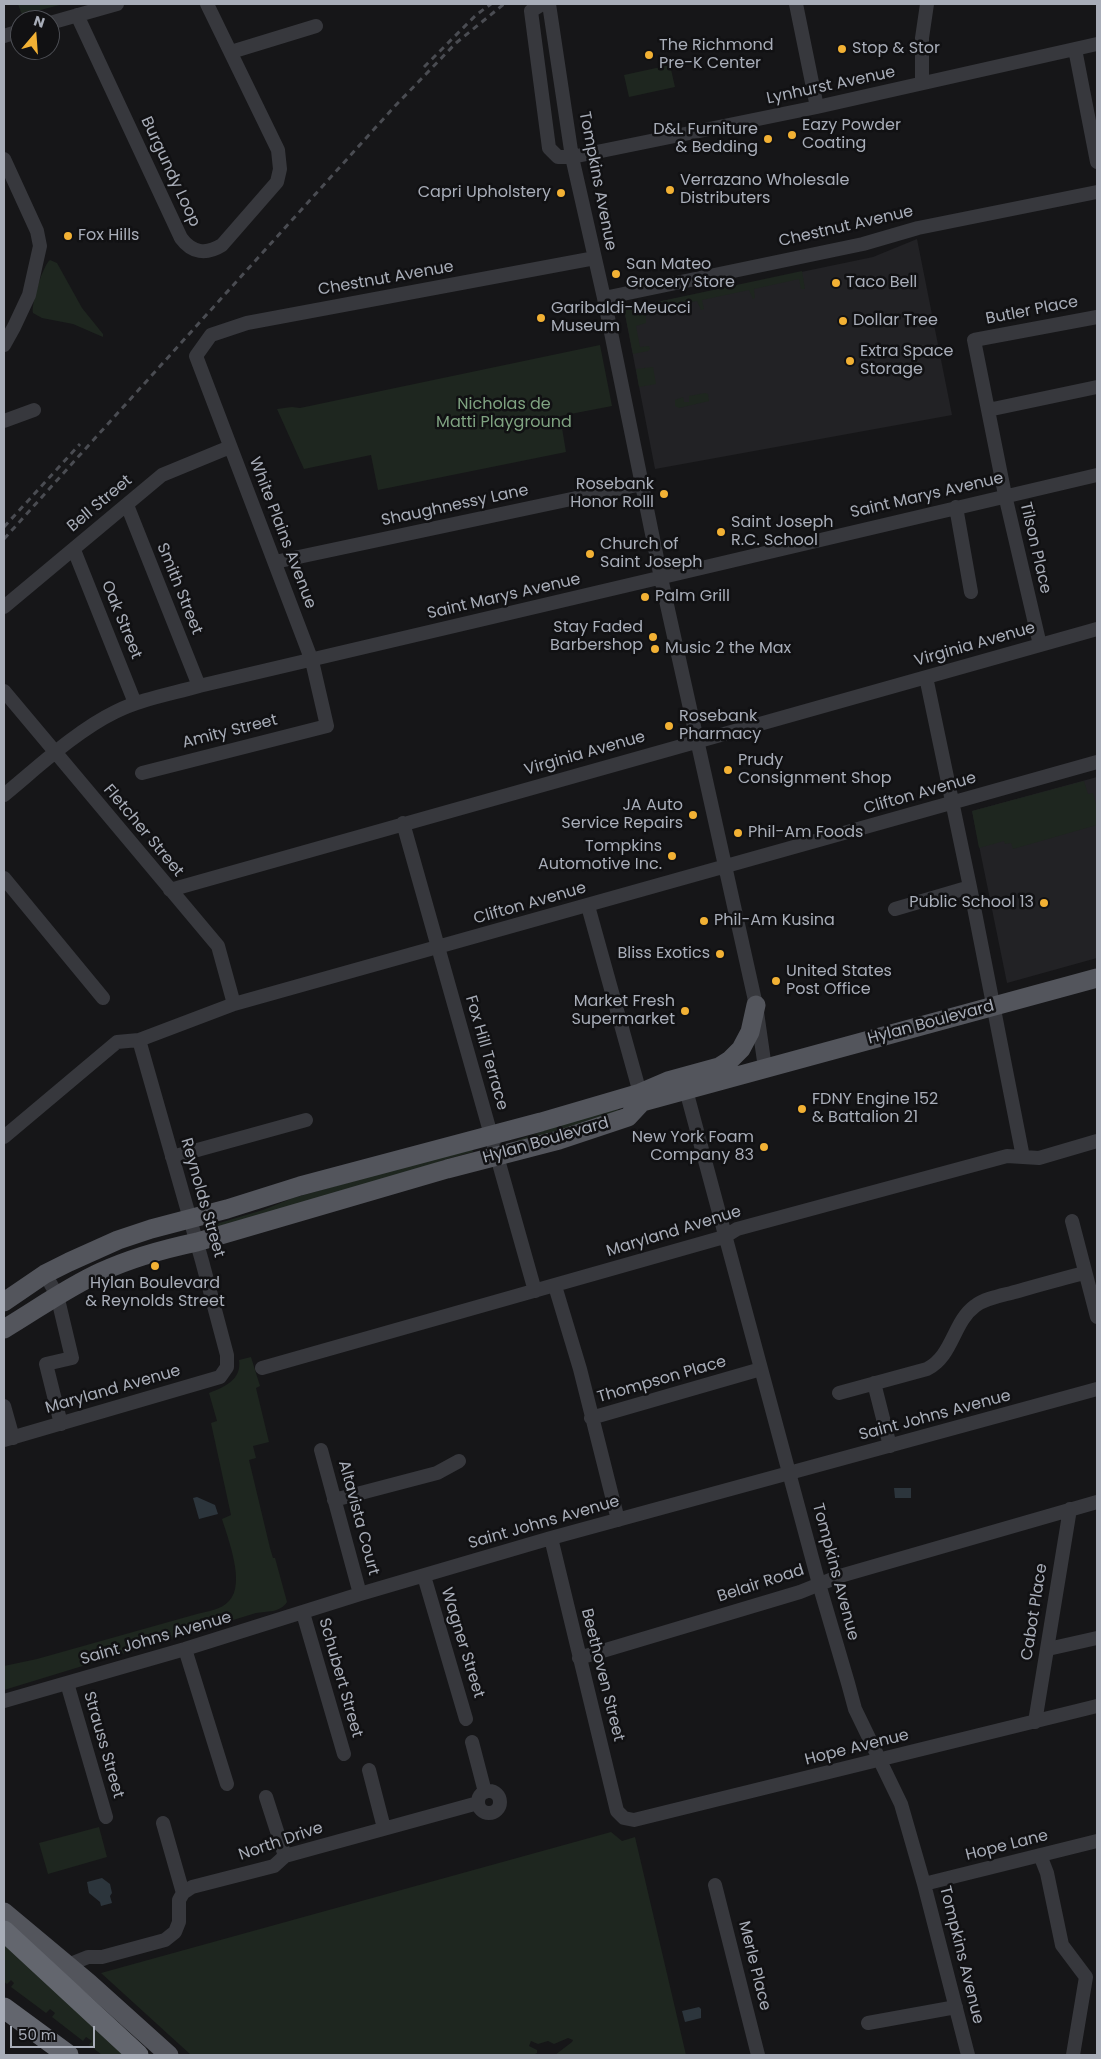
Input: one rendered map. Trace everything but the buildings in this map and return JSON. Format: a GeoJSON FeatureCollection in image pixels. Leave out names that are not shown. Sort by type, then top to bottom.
{"type":"FeatureCollection","features":[{"type":"Feature","properties":{"kind":"highway"},"geometry":{"type":"LineString","coordinates":[[4,1931],[138,2055]]}},
{"type":"Feature","properties":{"kind":"highway"},"geometry":{"type":"LineString","coordinates":[[4,2008],[68,2055]]}},
{"type":"Feature","properties":{"kind":"main road","name":"Hylan Boulevard"},"geometry":{"type":"LineString","coordinates":[[4,1302],[46,1274],[118,1240],[150,1229],[300,1186],[641,1097],[686,1090],[1097,978]]}},
{"type":"Feature","properties":{"kind":"main road"},"geometry":{"type":"LineString","coordinates":[[641,1097],[668,1081],[718,1067],[730,1060],[741,1049],[750,1032],[756,1005]]}},
{"type":"Feature","properties":{"kind":"main road","name":"Hylan Boulevard"},"geometry":{"type":"LineString","coordinates":[[4,1329],[58,1295],[101,1272],[119,1265],[166,1249],[197,1242],[448,1168],[559,1140],[628,1117],[641,1097]]}},
{"type":"Feature","properties":{"kind":"main road"},"geometry":{"type":"LineString","coordinates":[[4,1912],[84,1978],[169,2055]]}},
{"type":"Feature","properties":{"kind":"street"},"geometry":{"type":"LineString","coordinates":[[60,20],[117,4]]}},
{"type":"Feature","properties":{"kind":"street","name":"Burgundy Loop"},"geometry":{"type":"LineString","coordinates":[[77,16],[181,238],[188,247],[197,251],[212,251],[222,245],[277,182],[280,169],[278,150],[207,4]]}},
{"type":"Feature","properties":{"kind":"street"},"geometry":{"type":"LineString","coordinates":[[796,4],[817,107]]}},
{"type":"Feature","properties":{"kind":"street"},"geometry":{"type":"LineString","coordinates":[[922,82],[922,38],[927,4]]}},
{"type":"Feature","properties":{"kind":"street"},"geometry":{"type":"LineString","coordinates":[[543,7],[549,148],[558,157],[572,157]]}},
{"type":"Feature","properties":{"kind":"street","name":"Tompkins Avenue"},"geometry":{"type":"LineString","coordinates":[[543,7],[572,157],[604,298],[661,578],[756,1005],[765,1068]]}},
{"type":"Feature","properties":{"kind":"street"},"geometry":{"type":"LineString","coordinates":[[231,52],[316,26]]}},
{"type":"Feature","properties":{"kind":"street","name":"Lynhurst Avenue"},"geometry":{"type":"LineString","coordinates":[[572,157],[817,107],[1097,44]]}},
{"type":"Feature","properties":{"kind":"street"},"geometry":{"type":"LineString","coordinates":[[1075,49],[1097,162]]}},
{"type":"Feature","properties":{"kind":"street"},"geometry":{"type":"LineString","coordinates":[[4,159],[37,231],[40,246],[29,295],[4,346]]}},
{"type":"Feature","properties":{"kind":"street","name":"Chestnut Avenue"},"geometry":{"type":"LineString","coordinates":[[604,298],[863,244],[918,228],[1097,192]]}},
{"type":"Feature","properties":{"kind":"street","name":"Chestnut Avenue"},"geometry":{"type":"LineString","coordinates":[[196,356],[211,335],[247,322],[595,258]]}},
{"type":"Feature","properties":{"kind":"street","name":"Butler Place"},"geometry":{"type":"LineString","coordinates":[[974,340],[1097,316]]}},
{"type":"Feature","properties":{"kind":"street","name":"Tilson Place"},"geometry":{"type":"LineString","coordinates":[[974,340],[1005,495],[1040,645]]}},
{"type":"Feature","properties":{"kind":"street","name":"White Plains Avenue"},"geometry":{"type":"LineString","coordinates":[[196,356],[312,661],[327,726]]}},
{"type":"Feature","properties":{"kind":"street"},"geometry":{"type":"LineString","coordinates":[[988,410],[1097,387]]}},
{"type":"Feature","properties":{"kind":"street"},"geometry":{"type":"LineString","coordinates":[[4,421],[34,410]]}},
{"type":"Feature","properties":{"kind":"street","name":"Bell Street"},"geometry":{"type":"LineString","coordinates":[[4,607],[162,475],[230,447]]}},
{"type":"Feature","properties":{"kind":"street","name":"Saint Marys Avenue"},"geometry":{"type":"LineString","coordinates":[[4,795],[55,753],[100,720],[135,704],[200,686],[312,661],[1005,495],[1097,475]]}},
{"type":"Feature","properties":{"kind":"street","name":"Shaughnessy Lane"},"geometry":{"type":"LineString","coordinates":[[275,562],[642,484]]}},
{"type":"Feature","properties":{"kind":"street","name":"Smith Street"},"geometry":{"type":"LineString","coordinates":[[127,505],[200,686]]}},
{"type":"Feature","properties":{"kind":"street"},"geometry":{"type":"LineString","coordinates":[[956,507],[971,592]]}},
{"type":"Feature","properties":{"kind":"street","name":"Oak Street"},"geometry":{"type":"LineString","coordinates":[[74,550],[135,704]]}},
{"type":"Feature","properties":{"kind":"street","name":"Virginia Avenue"},"geometry":{"type":"LineString","coordinates":[[170,890],[1097,629]]}},
{"type":"Feature","properties":{"kind":"street"},"geometry":{"type":"LineString","coordinates":[[926,678],[970,887],[1023,1157]]}},
{"type":"Feature","properties":{"kind":"street","name":"Fletcher Street"},"geometry":{"type":"LineString","coordinates":[[4,691],[218,946],[234,1004]]}},
{"type":"Feature","properties":{"kind":"street","name":"Amity Street"},"geometry":{"type":"LineString","coordinates":[[142,773],[327,726]]}},
{"type":"Feature","properties":{"kind":"street","name":"Clifton Avenue"},"geometry":{"type":"LineString","coordinates":[[4,1137],[117,1042],[139,1040],[234,1004],[1097,762]]}},
{"type":"Feature","properties":{"kind":"street","name":"Fox Hill Terrace"},"geometry":{"type":"LineString","coordinates":[[403,823],[535,1291]]}},
{"type":"Feature","properties":{"kind":"street"},"geometry":{"type":"LineString","coordinates":[[4,878],[104,998]]}},
{"type":"Feature","properties":{"kind":"street"},"geometry":{"type":"LineString","coordinates":[[895,909],[970,887]]}},
{"type":"Feature","properties":{"kind":"street"},"geometry":{"type":"LineString","coordinates":[[588,906],[641,1097]]}},
{"type":"Feature","properties":{"kind":"street","name":"Reynolds Street"},"geometry":{"type":"LineString","coordinates":[[139,1040],[197,1242],[227,1355],[227,1366]]}},
{"type":"Feature","properties":{"kind":"street","name":"Tompkins Avenue"},"geometry":{"type":"LineString","coordinates":[[686,1090],[724,1237],[855,1709],[901,1804],[924,1884],[968,2055]]}},
{"type":"Feature","properties":{"kind":"street"},"geometry":{"type":"LineString","coordinates":[[172,1157],[306,1120]]}},
{"type":"Feature","properties":{"kind":"street","name":"Maryland Avenue"},"geometry":{"type":"LineString","coordinates":[[262,1368],[724,1237],[737,1229],[1007,1156],[1039,1158],[1097,1141]]}},
{"type":"Feature","properties":{"kind":"street"},"geometry":{"type":"LineString","coordinates":[[1072,1221],[1097,1316]]}},
{"type":"Feature","properties":{"kind":"street"},"geometry":{"type":"LineString","coordinates":[[839,1393],[927,1369],[936,1364],[944,1356],[966,1315],[975,1305],[992,1298],[1085,1273]]}},
{"type":"Feature","properties":{"kind":"street"},"geometry":{"type":"LineString","coordinates":[[46,1274],[58,1295],[72,1358],[46,1364],[61,1424]]}},
{"type":"Feature","properties":{"kind":"street","name":"Thompson Place"},"geometry":{"type":"LineString","coordinates":[[555,1286],[580,1370],[591,1418],[761,1369]]}},
{"type":"Feature","properties":{"kind":"street","name":"Maryland Avenue"},"geometry":{"type":"LineString","coordinates":[[8,1439],[220,1377],[227,1366]]}},
{"type":"Feature","properties":{"kind":"street"},"geometry":{"type":"LineString","coordinates":[[874,1383],[890,1446]]}},
{"type":"Feature","properties":{"kind":"street","name":"Saint Johns Avenue"},"geometry":{"type":"LineString","coordinates":[[4,1701],[185,1649],[360,1594],[551,1538],[1097,1389]]}},
{"type":"Feature","properties":{"kind":"street"},"geometry":{"type":"LineString","coordinates":[[4,1406],[8,1439]]}},
{"type":"Feature","properties":{"kind":"street"},"geometry":{"type":"LineString","coordinates":[[591,1418],[618,1520]]}},
{"type":"Feature","properties":{"kind":"street","name":"Altavista Court"},"geometry":{"type":"LineString","coordinates":[[321,1450],[360,1594]]}},
{"type":"Feature","properties":{"kind":"street"},"geometry":{"type":"LineString","coordinates":[[334,1500],[437,1473],[459,1461]]}},
{"type":"Feature","properties":{"kind":"street","name":"Belair Road"},"geometry":{"type":"LineString","coordinates":[[579,1658],[800,1592],[840,1576],[1097,1502]]}},
{"type":"Feature","properties":{"kind":"street","name":"Cabot Place"},"geometry":{"type":"LineString","coordinates":[[1035,1722],[1070,1509]]}},
{"type":"Feature","properties":{"kind":"street","name":"Beethoven Street"},"geometry":{"type":"LineString","coordinates":[[551,1538],[617,1811],[624,1818]]}},
{"type":"Feature","properties":{"kind":"street","name":"Wagner Street"},"geometry":{"type":"LineString","coordinates":[[424,1576],[466,1719]]}},
{"type":"Feature","properties":{"kind":"street","name":"Schubert Street"},"geometry":{"type":"LineString","coordinates":[[303,1613],[344,1754]]}},
{"type":"Feature","properties":{"kind":"street"},"geometry":{"type":"LineString","coordinates":[[1048,1649],[1097,1638]]}},
{"type":"Feature","properties":{"kind":"street"},"geometry":{"type":"LineString","coordinates":[[185,1649],[227,1784]]}},
{"type":"Feature","properties":{"kind":"street","name":"Strauss Street"},"geometry":{"type":"LineString","coordinates":[[67,1682],[106,1817]]}},
{"type":"Feature","properties":{"kind":"street","name":"Hope Avenue"},"geometry":{"type":"LineString","coordinates":[[624,1818],[634,1820],[1097,1706]]}},
{"type":"Feature","properties":{"kind":"street","name":"North Drive"},"geometry":{"type":"LineString","coordinates":[[182,1893],[192,1887],[274,1866],[285,1856],[482,1798],[472,1742]]}},
{"type":"Feature","properties":{"kind":"street"},"geometry":{"type":"LineString","coordinates":[[369,1770],[384,1828]]}},
{"type":"Feature","properties":{"kind":"street"},"geometry":{"type":"LineString","coordinates":[[266,1797],[285,1856]]}},
{"type":"Feature","properties":{"kind":"street"},"geometry":{"type":"LineString","coordinates":[[68,1965],[88,1957],[102,1957],[165,1940],[174,1932],[179,1922],[179,1900],[182,1893],[163,1823]]}},
{"type":"Feature","properties":{"kind":"street","name":"Hope Lane"},"geometry":{"type":"LineString","coordinates":[[924,1884],[1097,1841]]}},
{"type":"Feature","properties":{"kind":"street"},"geometry":{"type":"LineString","coordinates":[[1040,1855],[1047,1873],[1062,1945],[1086,1977],[1074,2055]]}},
{"type":"Feature","properties":{"kind":"street","name":"Merle Place"},"geometry":{"type":"LineString","coordinates":[[715,1885],[758,2055]]}},
{"type":"Feature","properties":{"kind":"street"},"geometry":{"type":"LineString","coordinates":[[84,1978],[102,1957]]}},
{"type":"Feature","properties":{"kind":"street"},"geometry":{"type":"LineString","coordinates":[[868,2023],[956,2007]]}},
{"type":"Feature","properties":{"kind":"shaded area"},"geometry":{"type":"Polygon","coordinates":[[[917,239],[952,415],[655,469],[624,309],[873,257],[917,239]]]}},
{"type":"Feature","properties":{"kind":"shaded area","name":"Public School 13"},"geometry":{"type":"Polygon","coordinates":[[[1097,777],[1097,958],[1007,983],[972,811],[1097,777]]]}},
{"type":"Feature","properties":{"kind":"shaded area"},"geometry":{"type":"Polygon","coordinates":[[[894,1488],[911,1488],[911,1498],[895,1498],[894,1488]]]}},
{"type":"Feature","properties":{"kind":"shaded area"},"geometry":{"type":"Polygon","coordinates":[[[197,1497],[215,1505],[218,1514],[199,1519],[193,1498],[197,1497]]]}},
{"type":"Feature","properties":{"kind":"shaded area"},"geometry":{"type":"Polygon","coordinates":[[[102,1878],[110,1884],[112,1903],[101,1906],[100,1902],[89,1893],[87,1882],[102,1878]]]}},
{"type":"Feature","properties":{"kind":"shaded area"},"geometry":{"type":"Polygon","coordinates":[[[699,2007],[701,2009],[701,2018],[685,2022],[682,2011],[699,2007]]]}},
{"type":"Feature","properties":{"kind":"green space"},"geometry":{"type":"Polygon","coordinates":[[[18,4],[63,4],[41,10],[20,10],[18,4]]]}},
{"type":"Feature","properties":{"kind":"green space"},"geometry":{"type":"Polygon","coordinates":[[[670,65],[675,87],[629,97],[624,75],[670,65]]]}},
{"type":"Feature","properties":{"kind":"green space"},"geometry":{"type":"Polygon","coordinates":[[[50,260],[57,263],[82,308],[103,334],[103,337],[73,324],[42,318],[33,313],[38,285],[44,269],[50,260]]]}},
{"type":"Feature","properties":{"kind":"green space"},"geometry":{"type":"Polygon","coordinates":[[[802,271],[805,289],[801,289],[799,279],[754,289],[755,298],[753,299],[749,290],[702,300],[704,309],[701,310],[697,301],[646,311],[646,323],[636,326],[640,347],[649,346],[650,349],[633,354],[624,309],[802,271]]]}},
{"type":"Feature","properties":{"kind":"green space","name":"Nicholas de Matti Playground"},"geometry":{"type":"Polygon","coordinates":[[[600,345],[612,406],[560,416],[566,452],[378,490],[371,455],[304,469],[277,409],[300,408],[600,345]]]}},
{"type":"Feature","properties":{"kind":"green space"},"geometry":{"type":"Polygon","coordinates":[[[653,367],[656,384],[639,387],[636,369],[653,367]]]}},
{"type":"Feature","properties":{"kind":"green space"},"geometry":{"type":"Polygon","coordinates":[[[708,394],[709,401],[679,408],[675,406],[675,400],[683,397],[684,402],[689,402],[689,396],[708,394]]]}},
{"type":"Feature","properties":{"kind":"green space"},"geometry":{"type":"Polygon","coordinates":[[[1084,781],[1088,794],[1093,793],[1097,808],[1097,825],[1013,849],[1011,843],[1005,844],[1004,841],[979,848],[972,811],[1084,781]]]}},
{"type":"Feature","properties":{"kind":"green space"},"geometry":{"type":"Polygon","coordinates":[[[618,1108],[619,1111],[590,1120],[568,1130],[517,1144],[517,1140],[618,1108]]]}},
{"type":"Feature","properties":{"kind":"green space"},"geometry":{"type":"Polygon","coordinates":[[[472,1148],[473,1152],[443,1160],[425,1168],[217,1227],[216,1224],[263,1210],[293,1198],[472,1148]]]}},
{"type":"Feature","properties":{"kind":"green space"},"geometry":{"type":"Polygon","coordinates":[[[251,1357],[260,1386],[256,1388],[269,1442],[253,1446],[256,1458],[249,1460],[270,1548],[273,1558],[275,1558],[287,1602],[277,1610],[256,1613],[4,1690],[4,1666],[37,1659],[214,1610],[229,1601],[234,1593],[236,1573],[222,1519],[231,1515],[211,1423],[217,1421],[209,1393],[231,1382],[238,1373],[239,1360],[251,1357]]]}},
{"type":"Feature","properties":{"kind":"green space"},"geometry":{"type":"Polygon","coordinates":[[[99,1827],[107,1857],[48,1874],[39,1843],[99,1827]]]}},
{"type":"Feature","properties":{"kind":"green space"},"geometry":{"type":"Polygon","coordinates":[[[611,1832],[622,1841],[635,1837],[686,2055],[555,2055],[572,2042],[573,2040],[568,2038],[554,2044],[548,2041],[538,2044],[531,2041],[529,2046],[537,2050],[537,2053],[533,2055],[191,2055],[101,1973],[611,1832]]]}},
{"type":"Feature","properties":{"kind":"green space"},"geometry":{"type":"Polygon","coordinates":[[[4,1941],[126,2055],[102,2055],[89,2045],[92,2041],[86,2037],[83,2041],[52,2017],[55,2013],[50,2009],[46,2013],[11,1987],[14,1983],[11,1980],[7,1984],[4,1982],[4,1941]]]}},
{"type":"Feature","properties":{"kind":"railway"},"geometry":{"type":"LineString","coordinates":[[424,67],[476,15],[491,4]]}},
{"type":"Feature","properties":{"kind":"railway"},"geometry":{"type":"LineString","coordinates":[[4,539],[395,106],[456,43],[504,4]]}},
{"type":"Feature","properties":{"kind":"railway"},"geometry":{"type":"LineString","coordinates":[[4,527],[80,444]]}},
{"type":"Feature","properties":{"kind":"place","name":"Stop & Stor"},"geometry":{"type":"Point","coordinates":[842,49]}},
{"type":"Feature","properties":{"kind":"place","name":"The Richmond Pre-K Center"},"geometry":{"type":"Point","coordinates":[649,55]}},
{"type":"Feature","properties":{"kind":"place","name":"Eazy Powder Coating"},"geometry":{"type":"Point","coordinates":[792,135]}},
{"type":"Feature","properties":{"kind":"place","name":"D&L Furniture & Bedding"},"geometry":{"type":"Point","coordinates":[768,139]}},
{"type":"Feature","properties":{"kind":"place","name":"Verrazano Wholesale Distributers"},"geometry":{"type":"Point","coordinates":[670,190]}},
{"type":"Feature","properties":{"kind":"place","name":"Capri Upholstery"},"geometry":{"type":"Point","coordinates":[561,193]}},
{"type":"Feature","properties":{"kind":"place","name":"Fox Hills"},"geometry":{"type":"Point","coordinates":[68,236]}},
{"type":"Feature","properties":{"kind":"place","name":"San Mateo Grocery Store"},"geometry":{"type":"Point","coordinates":[616,274]}},
{"type":"Feature","properties":{"kind":"place","name":"Taco Bell"},"geometry":{"type":"Point","coordinates":[836,283]}},
{"type":"Feature","properties":{"kind":"place","name":"Garibaldi-Meucci Museum"},"geometry":{"type":"Point","coordinates":[541,318]}},
{"type":"Feature","properties":{"kind":"place","name":"Dollar Tree"},"geometry":{"type":"Point","coordinates":[843,321]}},
{"type":"Feature","properties":{"kind":"place","name":"Extra Space Storage"},"geometry":{"type":"Point","coordinates":[850,361]}},
{"type":"Feature","properties":{"kind":"place","name":"Rosebank Honor Rolll"},"geometry":{"type":"Point","coordinates":[664,494]}},
{"type":"Feature","properties":{"kind":"place","name":"Saint Joseph R.C. School"},"geometry":{"type":"Point","coordinates":[721,532]}},
{"type":"Feature","properties":{"kind":"place","name":"Church of Saint Joseph"},"geometry":{"type":"Point","coordinates":[590,554]}},
{"type":"Feature","properties":{"kind":"place","name":"Palm Grill"},"geometry":{"type":"Point","coordinates":[645,597]}},
{"type":"Feature","properties":{"kind":"place","name":"Stay Faded Barbershop"},"geometry":{"type":"Point","coordinates":[653,637]}},
{"type":"Feature","properties":{"kind":"place","name":"Music 2 the Max"},"geometry":{"type":"Point","coordinates":[655,649]}},
{"type":"Feature","properties":{"kind":"place","name":"Rosebank Pharmacy"},"geometry":{"type":"Point","coordinates":[669,726]}},
{"type":"Feature","properties":{"kind":"place","name":"Prudy Consignment Shop"},"geometry":{"type":"Point","coordinates":[728,770]}},
{"type":"Feature","properties":{"kind":"place","name":"JA Auto Service Repairs"},"geometry":{"type":"Point","coordinates":[693,815]}},
{"type":"Feature","properties":{"kind":"place","name":"Phil-Am Foods"},"geometry":{"type":"Point","coordinates":[738,833]}},
{"type":"Feature","properties":{"kind":"place","name":"Tompkins Automotive Inc."},"geometry":{"type":"Point","coordinates":[672,856]}},
{"type":"Feature","properties":{"kind":"place","name":"Public School 13"},"geometry":{"type":"Point","coordinates":[1044,903]}},
{"type":"Feature","properties":{"kind":"place","name":"Phil-Am Kusina"},"geometry":{"type":"Point","coordinates":[704,921]}},
{"type":"Feature","properties":{"kind":"place","name":"Bliss Exotics"},"geometry":{"type":"Point","coordinates":[720,954]}},
{"type":"Feature","properties":{"kind":"place","name":"United States Post Office"},"geometry":{"type":"Point","coordinates":[776,981]}},
{"type":"Feature","properties":{"kind":"place","name":"Market Fresh Supermarket"},"geometry":{"type":"Point","coordinates":[685,1011]}},
{"type":"Feature","properties":{"kind":"place","name":"FDNY Engine 152 & Battalion 21"},"geometry":{"type":"Point","coordinates":[802,1109]}},
{"type":"Feature","properties":{"kind":"place","name":"New York Foam Company 83"},"geometry":{"type":"Point","coordinates":[764,1147]}},
{"type":"Feature","properties":{"kind":"place","name":"Hylan Boulevard & Reynolds Street"},"geometry":{"type":"Point","coordinates":[155,1266]}}]}
